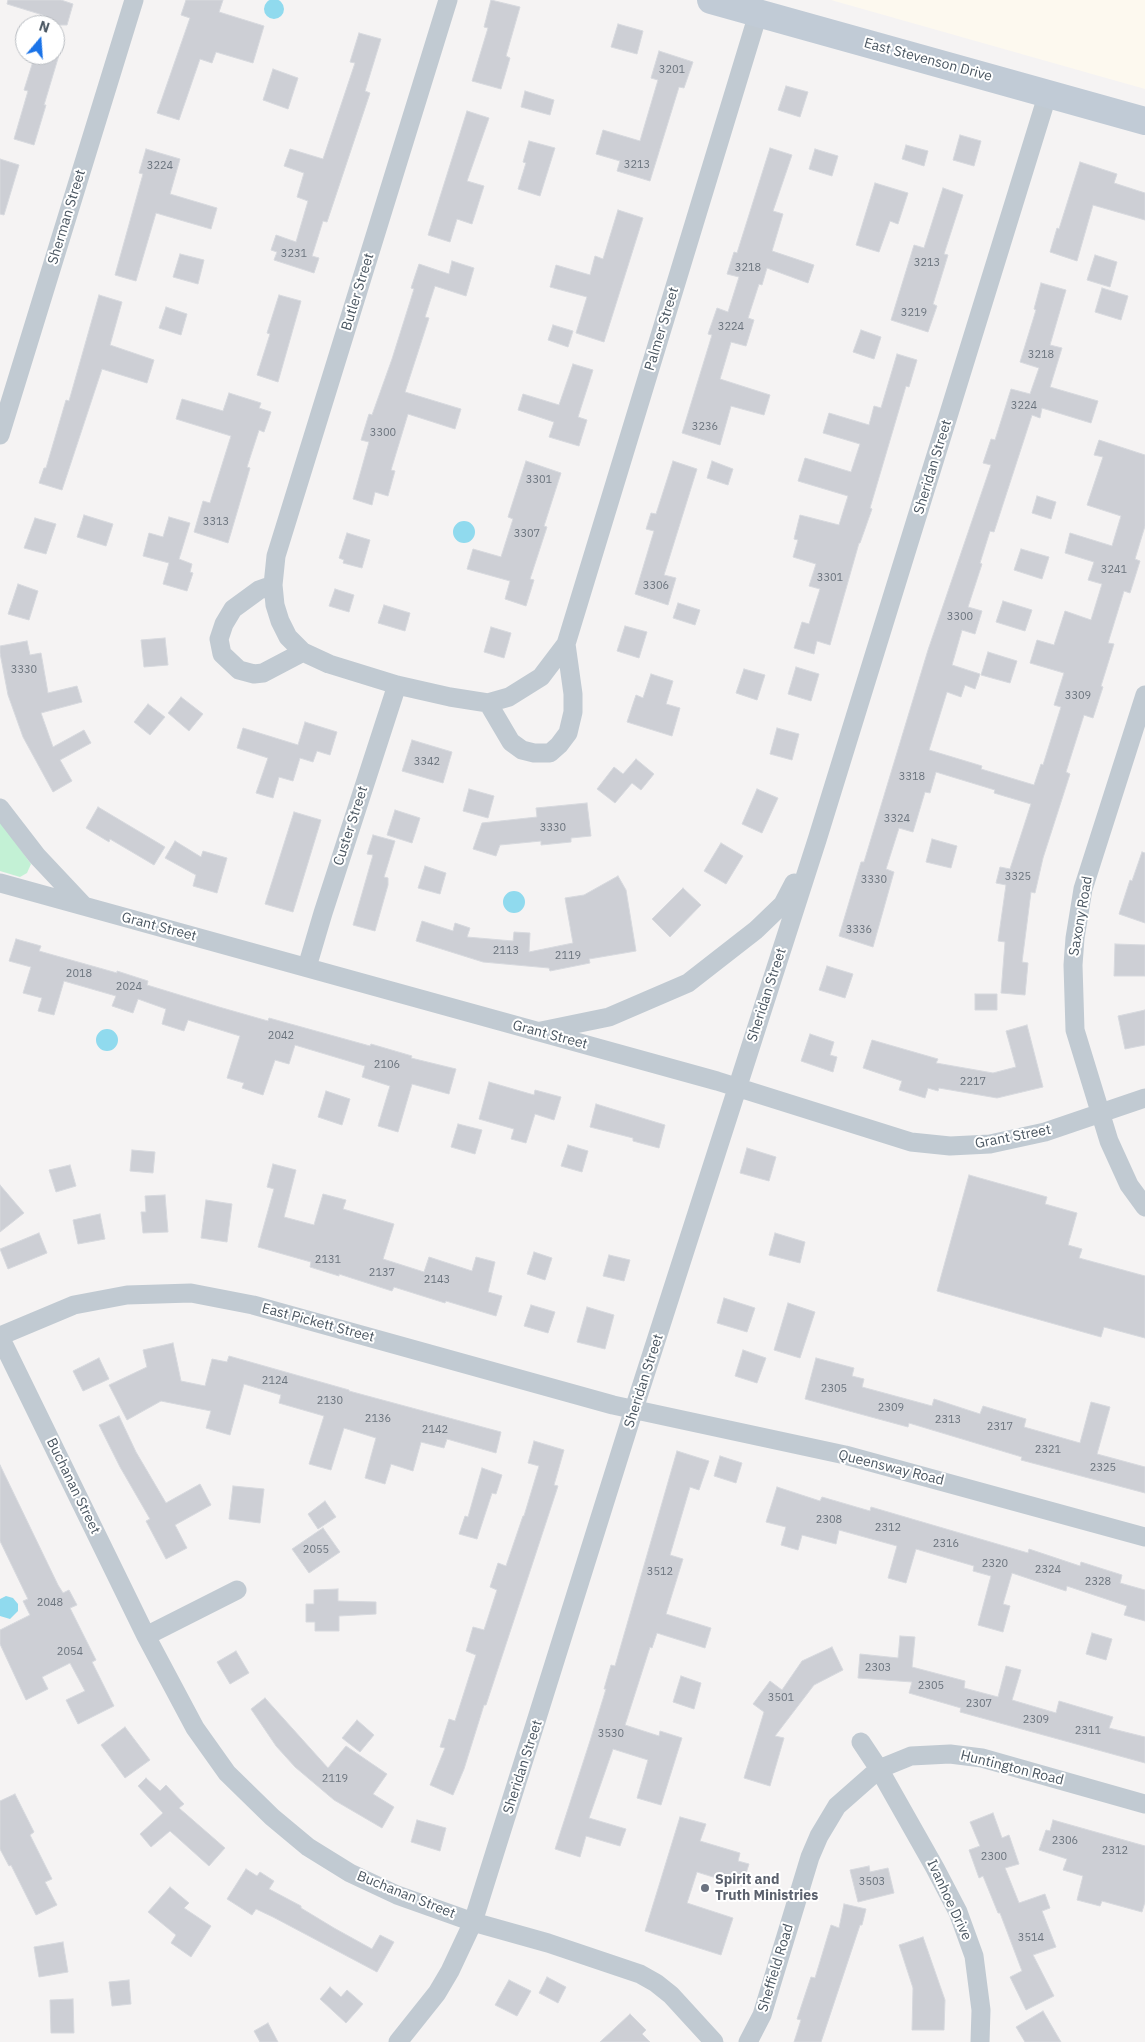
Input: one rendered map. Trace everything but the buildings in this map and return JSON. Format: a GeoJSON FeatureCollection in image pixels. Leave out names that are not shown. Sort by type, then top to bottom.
{"type":"FeatureCollection","features":[{"type":"Feature","properties":{"kind":"main road","name":"East Stevenson Drive"},"geometry":{"type":"LineString","coordinates":[[711,0],[1145,121]]}},
{"type":"Feature","properties":{"kind":"street","name":"Sherman Street"},"geometry":{"type":"LineString","coordinates":[[0,435],[134,0]]}},
{"type":"Feature","properties":{"kind":"street","name":"Butler Street"},"geometry":{"type":"LineString","coordinates":[[397,685],[329,664],[303,652],[288,637],[280,622],[275,605],[273,585],[276,556],[448,0]]}},
{"type":"Feature","properties":{"kind":"street","name":"Palmer Street"},"geometry":{"type":"LineString","coordinates":[[397,685],[488,703],[509,697],[540,677],[566,644],[758,14]]}},
{"type":"Feature","properties":{"kind":"street","name":"Sheridan Street"},"geometry":{"type":"LineString","coordinates":[[398,2042],[437,1993],[474,1922],[586,1568],[634,1409],[817,840],[1048,94]]}},
{"type":"Feature","properties":{"kind":"street"},"geometry":{"type":"LineString","coordinates":[[273,585],[259,590],[233,610],[224,624],[219,639],[222,654],[239,670],[254,674],[263,673],[303,652]]}},
{"type":"Feature","properties":{"kind":"street","name":"Palmer Street"},"geometry":{"type":"LineString","coordinates":[[488,703],[511,742],[522,750],[534,753],[550,753],[568,733],[573,712],[573,694],[566,644]]}},
{"type":"Feature","properties":{"kind":"street","name":"Custer Street"},"geometry":{"type":"LineString","coordinates":[[307,967],[397,685]]}},
{"type":"Feature","properties":{"kind":"street","name":"Saxony Road"},"geometry":{"type":"LineString","coordinates":[[1145,695],[1083,888],[1073,965],[1075,1030],[1100,1113],[1129,1185],[1145,1208]]}},
{"type":"Feature","properties":{"kind":"street"},"geometry":{"type":"LineString","coordinates":[[0,808],[37,856],[85,907]]}},
{"type":"Feature","properties":{"kind":"street","name":"Sheridan Street"},"geometry":{"type":"LineString","coordinates":[[537,1032],[609,1017],[688,983],[756,930],[783,904],[817,840]]}},
{"type":"Feature","properties":{"kind":"street","name":"Grant Street"},"geometry":{"type":"LineString","coordinates":[[0,883],[737,1087],[911,1142],[933,1146],[990,1144],[1045,1132],[1145,1098]]}},
{"type":"Feature","properties":{"kind":"street","name":"East Pickett Street"},"geometry":{"type":"LineString","coordinates":[[0,1336],[74,1306],[127,1295],[191,1293],[253,1305],[634,1409]]}},
{"type":"Feature","properties":{"kind":"street","name":"Buchanan Street"},"geometry":{"type":"LineString","coordinates":[[0,1336],[146,1636],[195,1728],[227,1773],[272,1817],[308,1847],[350,1873],[397,1895],[474,1922],[548,1943],[640,1974],[656,1983],[671,1995],[714,2042]]}},
{"type":"Feature","properties":{"kind":"street","name":"Queensway Road"},"geometry":{"type":"LineString","coordinates":[[634,1409],[845,1455],[1145,1537]]}},
{"type":"Feature","properties":{"kind":"street"},"geometry":{"type":"LineString","coordinates":[[146,1636],[237,1590]]}},
{"type":"Feature","properties":{"kind":"street","name":"Ivanhoe Drive"},"geometry":{"type":"LineString","coordinates":[[860,1742],[879,1769],[958,1912],[974,1956],[981,2010],[980,2042]]}},
{"type":"Feature","properties":{"kind":"street","name":"Huntington Road"},"geometry":{"type":"LineString","coordinates":[[879,1769],[911,1756],[950,1754],[982,1758],[1145,1804]]}},
{"type":"Feature","properties":{"kind":"street","name":"Sheffield Road"},"geometry":{"type":"LineString","coordinates":[[748,2042],[762,2015],[810,1857],[819,1836],[837,1806],[879,1769]]}},
{"type":"Feature","properties":{"kind":"shaded area"},"geometry":{"type":"Polygon","coordinates":[[[831,0],[1145,0],[1145,89],[831,0]]]}},
{"type":"Feature","properties":{"kind":"green space"},"geometry":{"type":"Polygon","coordinates":[[[0,821],[31,864],[27,873],[20,877],[0,871],[0,821]]]}},
{"type":"Feature","properties":{"kind":"water"},"geometry":{"type":"Polygon","coordinates":[[[270,-1],[278,-1],[284,5],[284,13],[278,19],[270,19],[264,13],[264,5],[270,-1]]]}},
{"type":"Feature","properties":{"kind":"water"},"geometry":{"type":"Polygon","coordinates":[[[460,521],[468,521],[475,528],[475,536],[468,543],[460,543],[453,536],[453,528],[460,521]]]}},
{"type":"Feature","properties":{"kind":"water"},"geometry":{"type":"Polygon","coordinates":[[[514,891],[522,894],[525,902],[522,910],[514,913],[506,910],[503,902],[506,894],[514,891]]]}},
{"type":"Feature","properties":{"kind":"water"},"geometry":{"type":"Polygon","coordinates":[[[107,1029],[115,1032],[118,1040],[115,1048],[107,1051],[99,1048],[96,1040],[99,1032],[107,1029]]]}},
{"type":"Feature","properties":{"kind":"water"},"geometry":{"type":"Polygon","coordinates":[[[6,1596],[13,1598],[18,1604],[18,1611],[10,1619],[0,1616],[0,1599],[6,1596]]]}},
{"type":"Feature","properties":{"kind":"place","name":"Spirit and Truth Ministries"},"geometry":{"type":"Point","coordinates":[705,1888]}}]}
